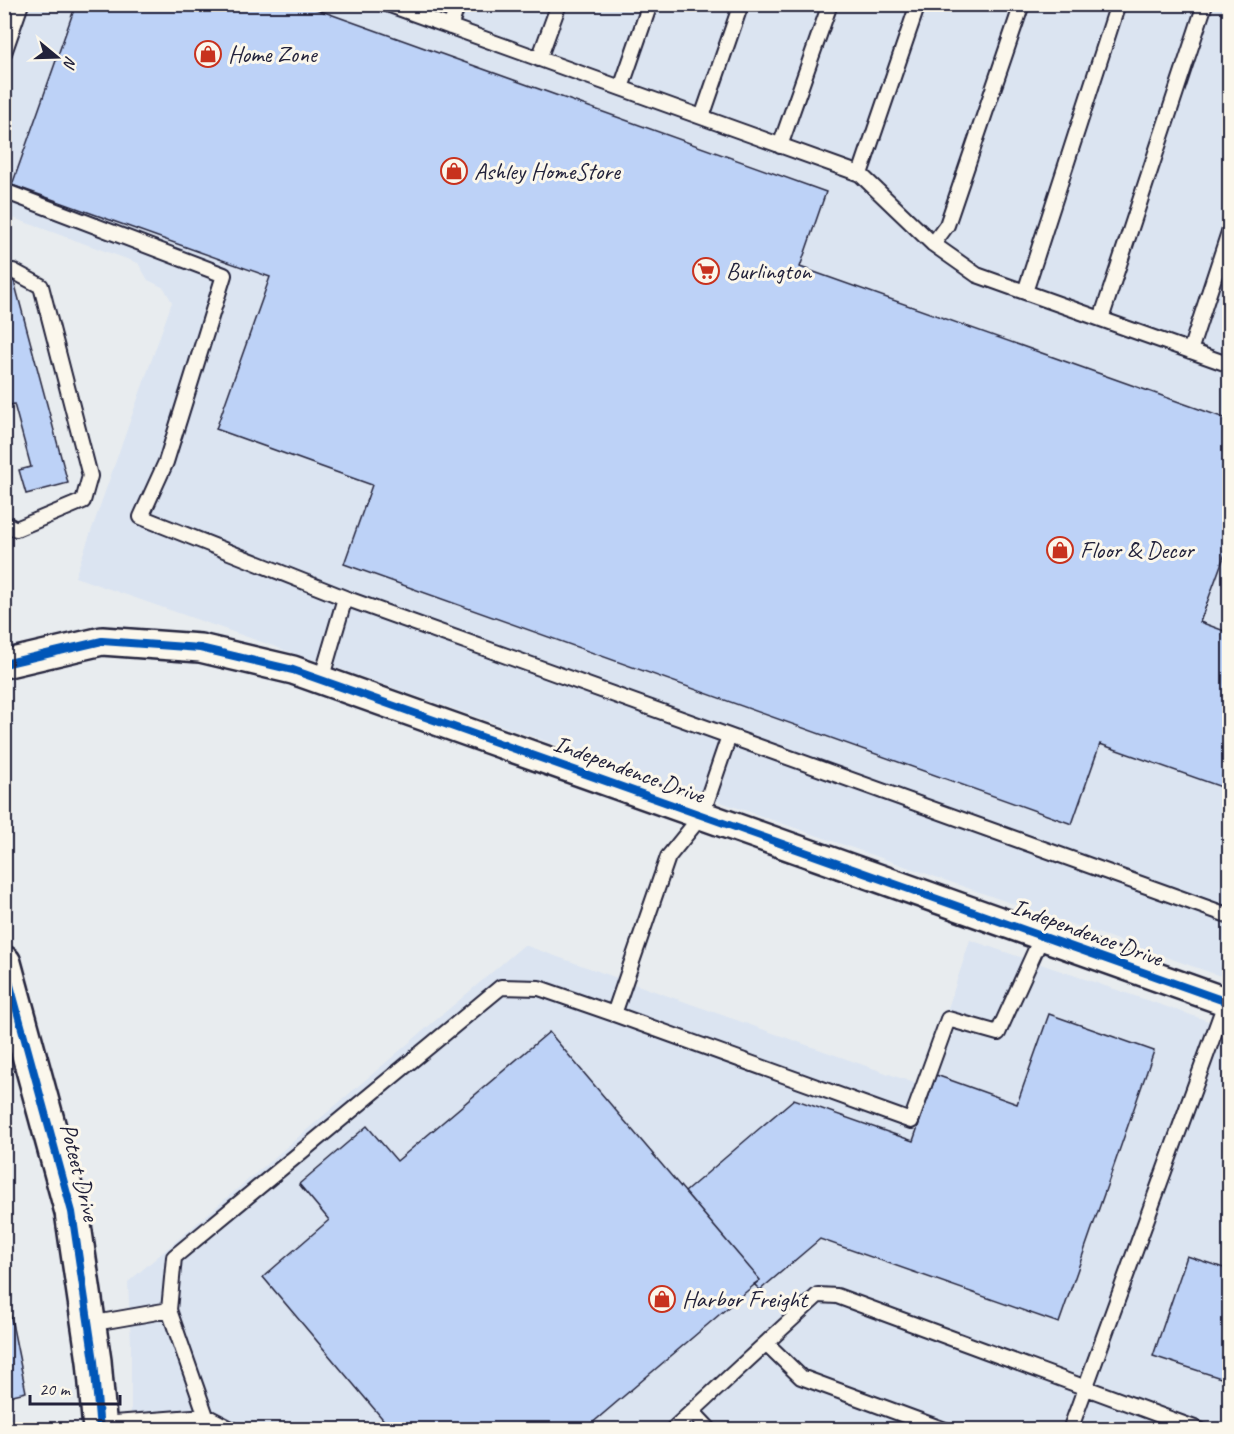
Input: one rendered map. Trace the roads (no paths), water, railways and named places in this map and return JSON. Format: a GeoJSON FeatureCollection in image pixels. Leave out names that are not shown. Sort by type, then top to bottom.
{"type":"FeatureCollection","features":[{"type":"Feature","properties":{"kind":"street","name":"Independence Drive"},"geometry":{"type":"LineString","coordinates":[[4,664],[102,641],[200,648],[293,670],[1042,936],[1228,998]]}},
{"type":"Feature","properties":{"kind":"street","name":"Poteet Drive"},"geometry":{"type":"LineString","coordinates":[[4,963],[72,1212],[101,1426]]}},
{"type":"Feature","properties":{"kind":"lane"},"geometry":{"type":"LineString","coordinates":[[4,53],[21,4]]}},
{"type":"Feature","properties":{"kind":"lane"},"geometry":{"type":"LineString","coordinates":[[387,4],[860,174],[933,244],[977,275],[1230,365]]}},
{"type":"Feature","properties":{"kind":"lane"},"geometry":{"type":"LineString","coordinates":[[450,27],[458,4]]}},
{"type":"Feature","properties":{"kind":"lane"},"geometry":{"type":"LineString","coordinates":[[539,59],[559,4]]}},
{"type":"Feature","properties":{"kind":"lane"},"geometry":{"type":"LineString","coordinates":[[621,88],[650,4]]}},
{"type":"Feature","properties":{"kind":"lane"},"geometry":{"type":"LineString","coordinates":[[702,117],[741,4]]}},
{"type":"Feature","properties":{"kind":"lane"},"geometry":{"type":"LineString","coordinates":[[780,146],[830,4]]}},
{"type":"Feature","properties":{"kind":"lane"},"geometry":{"type":"LineString","coordinates":[[860,174],[918,4]]}},
{"type":"Feature","properties":{"kind":"lane"},"geometry":{"type":"LineString","coordinates":[[933,244],[947,225],[1022,4]]}},
{"type":"Feature","properties":{"kind":"lane"},"geometry":{"type":"LineString","coordinates":[[1025,292],[1118,4]]}},
{"type":"Feature","properties":{"kind":"lane"},"geometry":{"type":"LineString","coordinates":[[1101,319],[1205,4]]}},
{"type":"Feature","properties":{"kind":"lane"},"geometry":{"type":"LineString","coordinates":[[4,191],[224,275],[166,462],[141,517],[345,598],[1230,916]]}},
{"type":"Feature","properties":{"kind":"lane"},"geometry":{"type":"LineString","coordinates":[[1190,351],[1230,229]]}},
{"type":"Feature","properties":{"kind":"lane"},"geometry":{"type":"LineString","coordinates":[[4,274],[13,271],[41,286],[90,476],[83,501],[16,529],[4,523]]}},
{"type":"Feature","properties":{"kind":"lane"},"geometry":{"type":"LineString","coordinates":[[321,680],[345,598]]}},
{"type":"Feature","properties":{"kind":"lane"},"geometry":{"type":"LineString","coordinates":[[614,1014],[668,857],[702,815],[729,736]]}},
{"type":"Feature","properties":{"kind":"lane"},"geometry":{"type":"LineString","coordinates":[[206,1416],[169,1310],[174,1257],[501,987],[539,988],[911,1121],[948,1019],[998,1034],[1042,936]]}},
{"type":"Feature","properties":{"kind":"lane"},"geometry":{"type":"LineString","coordinates":[[1070,1430],[1228,998]]}},
{"type":"Feature","properties":{"kind":"lane"},"geometry":{"type":"LineString","coordinates":[[672,1430],[818,1295],[837,1296],[1200,1430]]}},
{"type":"Feature","properties":{"kind":"lane"},"geometry":{"type":"LineString","coordinates":[[88,1324],[169,1310]]}},
{"type":"Feature","properties":{"kind":"lane"},"geometry":{"type":"LineString","coordinates":[[766,1343],[801,1377],[945,1430]]}},
{"type":"Feature","properties":{"kind":"lane"},"geometry":{"type":"LineString","coordinates":[[692,1411],[710,1430]]}},
{"type":"Feature","properties":{"kind":"lane"},"geometry":{"type":"LineString","coordinates":[[101,1426],[206,1416],[233,1430]]}},
{"type":"Feature","properties":{"kind":"place","name":"Home Zone"},"geometry":{"type":"Point","coordinates":[208,54]}},
{"type":"Feature","properties":{"kind":"place","name":"Ashley HomeStore"},"geometry":{"type":"Point","coordinates":[454,171]}},
{"type":"Feature","properties":{"kind":"place","name":"Burlington"},"geometry":{"type":"Point","coordinates":[706,271]}},
{"type":"Feature","properties":{"kind":"place","name":"Floor & Decor"},"geometry":{"type":"Point","coordinates":[1060,550]}},
{"type":"Feature","properties":{"kind":"place","name":"Harbor Freight"},"geometry":{"type":"Point","coordinates":[662,1299]}}]}
